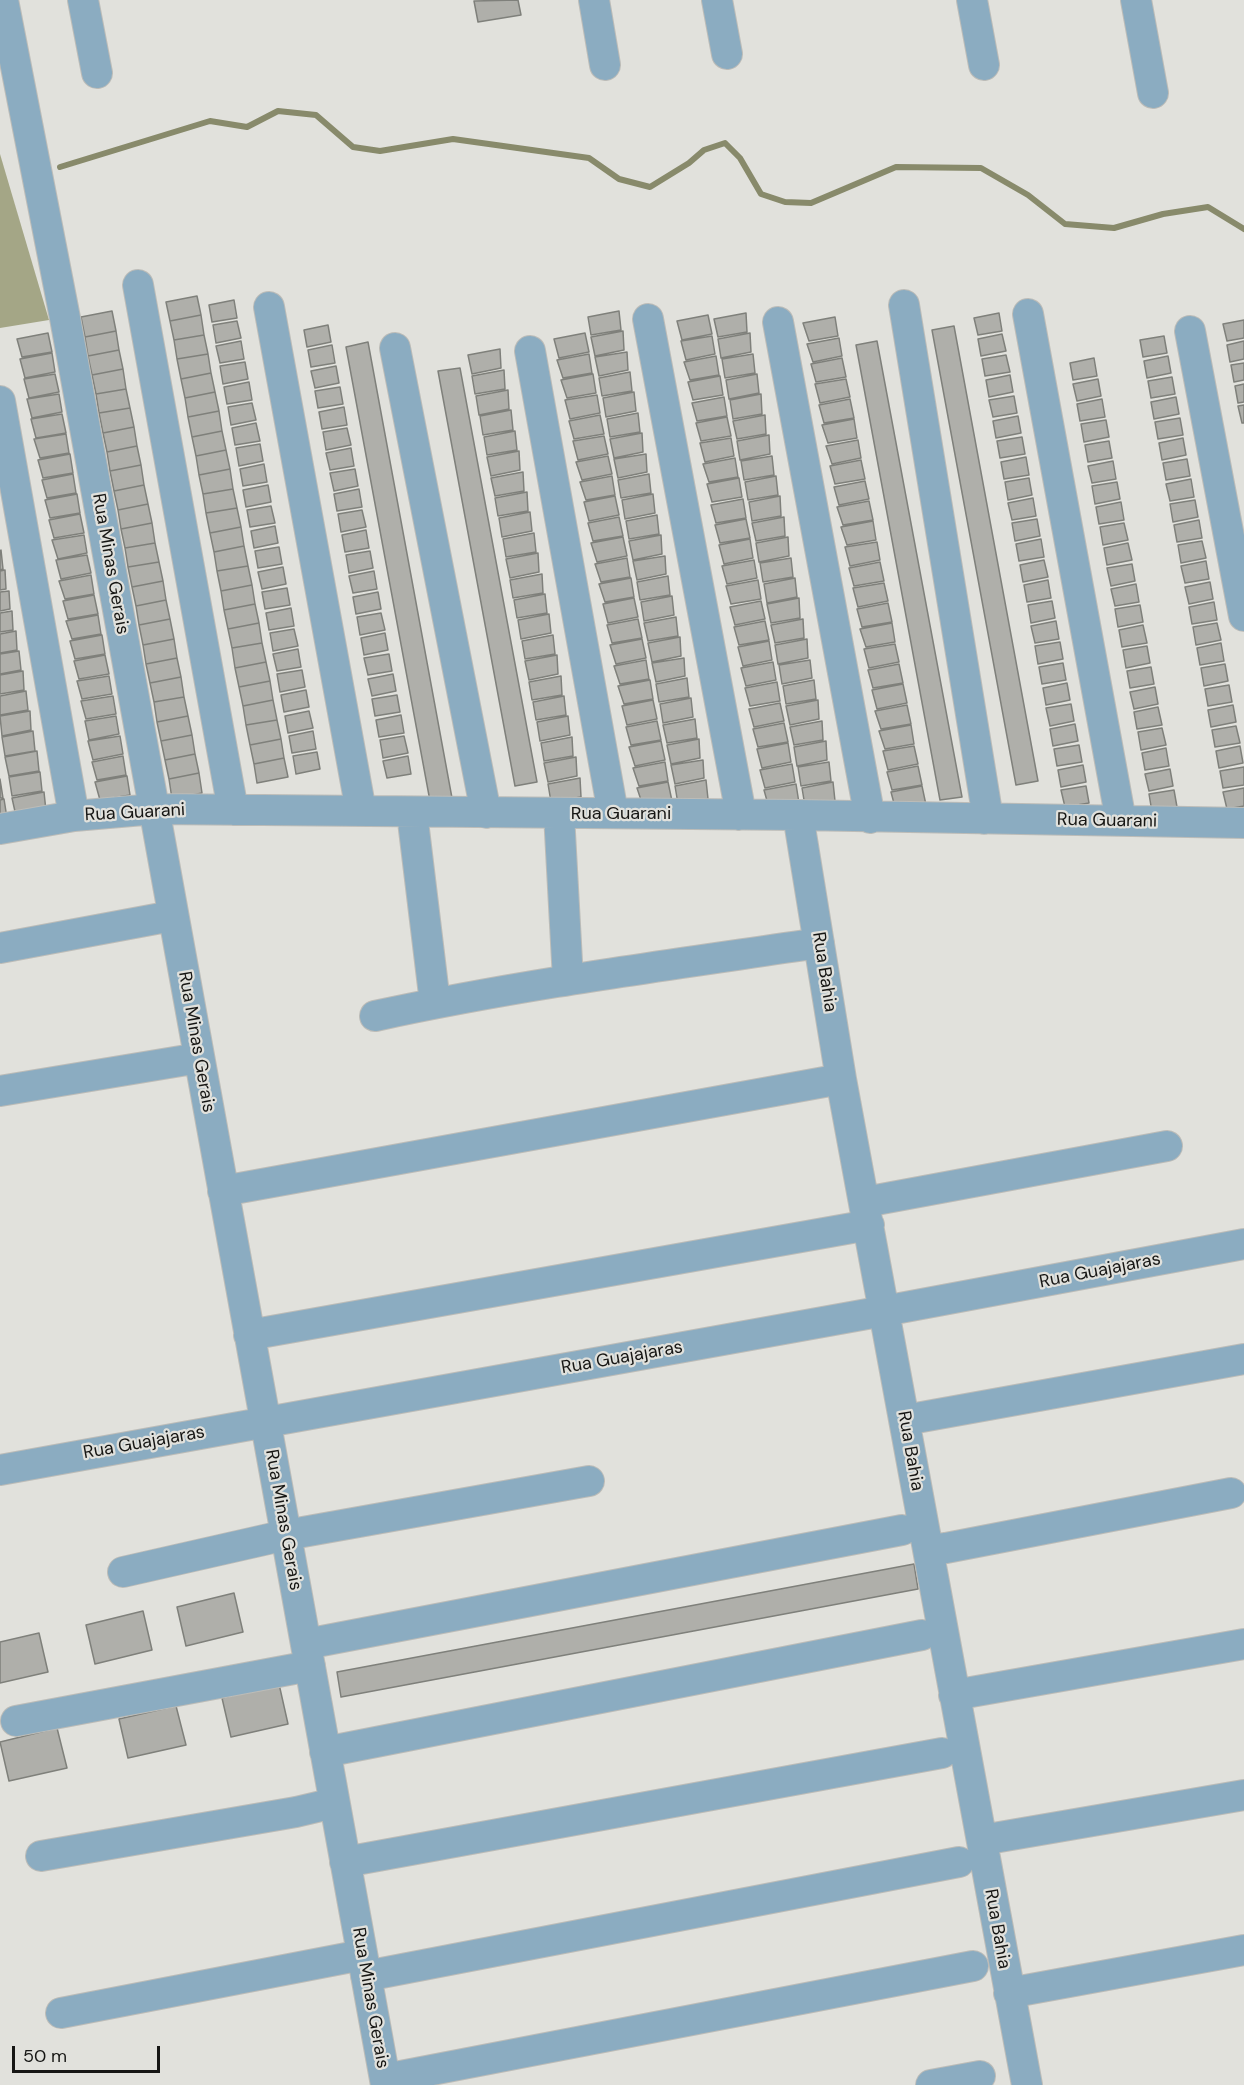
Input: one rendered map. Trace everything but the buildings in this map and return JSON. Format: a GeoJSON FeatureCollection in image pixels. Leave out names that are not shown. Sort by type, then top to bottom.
{"type":"FeatureCollection","features":[{"type":"Feature","properties":{"kind":"street","name":"Rua Minas Gerais"},"geometry":{"type":"LineString","coordinates":[[3,0],[65,318],[385,2082]]}},
{"type":"Feature","properties":{"kind":"street"},"geometry":{"type":"LineString","coordinates":[[83,0],[97,73]]}},
{"type":"Feature","properties":{"kind":"street"},"geometry":{"type":"LineString","coordinates":[[594,0],[605,65]]}},
{"type":"Feature","properties":{"kind":"street"},"geometry":{"type":"LineString","coordinates":[[717,0],[727,54]]}},
{"type":"Feature","properties":{"kind":"street"},"geometry":{"type":"LineString","coordinates":[[972,0],[984,65]]}},
{"type":"Feature","properties":{"kind":"street"},"geometry":{"type":"LineString","coordinates":[[1136,0],[1153,93]]}},
{"type":"Feature","properties":{"kind":"street"},"geometry":{"type":"LineString","coordinates":[[138,285],[233,810]]}},
{"type":"Feature","properties":{"kind":"street"},"geometry":{"type":"LineString","coordinates":[[904,305],[987,812],[984,819]]}},
{"type":"Feature","properties":{"kind":"street"},"geometry":{"type":"LineString","coordinates":[[269,307],[362,811]]}},
{"type":"Feature","properties":{"kind":"street"},"geometry":{"type":"LineString","coordinates":[[1028,314],[1121,821]]}},
{"type":"Feature","properties":{"kind":"street"},"geometry":{"type":"LineString","coordinates":[[648,319],[738,798],[739,815]]}},
{"type":"Feature","properties":{"kind":"street"},"geometry":{"type":"LineString","coordinates":[[777,322],[870,818]]}},
{"type":"Feature","properties":{"kind":"street"},"geometry":{"type":"LineString","coordinates":[[1190,331],[1244,616]]}},
{"type":"Feature","properties":{"kind":"street"},"geometry":{"type":"LineString","coordinates":[[396,348],[486,813]]}},
{"type":"Feature","properties":{"kind":"street"},"geometry":{"type":"LineString","coordinates":[[530,351],[613,813]]}},
{"type":"Feature","properties":{"kind":"street"},"geometry":{"type":"LineString","coordinates":[[0,401],[74,816]]}},
{"type":"Feature","properties":{"kind":"street","name":"Rua Guarani"},"geometry":{"type":"LineString","coordinates":[[0,829],[74,816],[155,809],[798,815],[1244,823]]}},
{"type":"Feature","properties":{"kind":"street"},"geometry":{"type":"LineString","coordinates":[[412,813],[435,1003]]}},
{"type":"Feature","properties":{"kind":"street"},"geometry":{"type":"LineString","coordinates":[[559,814],[568,980]]}},
{"type":"Feature","properties":{"kind":"street","name":"Rua Bahia"},"geometry":{"type":"LineString","coordinates":[[798,815],[841,1079],[1027,2085]]}},
{"type":"Feature","properties":{"kind":"street"},"geometry":{"type":"LineString","coordinates":[[0,948],[172,916]]}},
{"type":"Feature","properties":{"kind":"street"},"geometry":{"type":"LineString","coordinates":[[375,1016],[568,980],[819,943]]}},
{"type":"Feature","properties":{"kind":"street"},"geometry":{"type":"LineString","coordinates":[[0,1091],[198,1058]]}},
{"type":"Feature","properties":{"kind":"street"},"geometry":{"type":"LineString","coordinates":[[223,1191],[841,1079]]}},
{"type":"Feature","properties":{"kind":"street"},"geometry":{"type":"LineString","coordinates":[[249,1335],[867,1214],[1167,1146]]}},
{"type":"Feature","properties":{"kind":"street","name":"Rua Guajajaras"},"geometry":{"type":"LineString","coordinates":[[0,1470],[1244,1244]]}},
{"type":"Feature","properties":{"kind":"street"},"geometry":{"type":"LineString","coordinates":[[905,1420],[1244,1359]]}},
{"type":"Feature","properties":{"kind":"street"},"geometry":{"type":"LineString","coordinates":[[123,1572],[286,1535],[589,1481]]}},
{"type":"Feature","properties":{"kind":"street"},"geometry":{"type":"LineString","coordinates":[[928,1550],[1231,1493]]}},
{"type":"Feature","properties":{"kind":"street"},"geometry":{"type":"LineString","coordinates":[[16,1721],[308,1655],[902,1530]]}},
{"type":"Feature","properties":{"kind":"street"},"geometry":{"type":"LineString","coordinates":[[325,1752],[922,1635]]}},
{"type":"Feature","properties":{"kind":"street"},"geometry":{"type":"LineString","coordinates":[[954,1695],[1244,1644]]}},
{"type":"Feature","properties":{"kind":"street"},"geometry":{"type":"LineString","coordinates":[[345,1862],[942,1753]]}},
{"type":"Feature","properties":{"kind":"street"},"geometry":{"type":"LineString","coordinates":[[982,1840],[1244,1795]]}},
{"type":"Feature","properties":{"kind":"street"},"geometry":{"type":"LineString","coordinates":[[41,1856],[296,1812],[334,1803]]}},
{"type":"Feature","properties":{"kind":"street"},"geometry":{"type":"LineString","coordinates":[[61,2013],[364,1965],[960,1862]]}},
{"type":"Feature","properties":{"kind":"street"},"geometry":{"type":"LineString","coordinates":[[1009,1993],[1244,1950]]}},
{"type":"Feature","properties":{"kind":"street"},"geometry":{"type":"LineString","coordinates":[[385,2082],[973,1966]]}},
{"type":"Feature","properties":{"kind":"street"},"geometry":{"type":"LineString","coordinates":[[931,2085],[980,2076]]}},
{"type":"Feature","properties":{"kind":"green space"},"geometry":{"type":"Polygon","coordinates":[[[0,154],[49,320],[0,328],[0,154]]]}},
{"type":"Feature","properties":{"kind":"waterway"},"geometry":{"type":"LineString","coordinates":[[60,167],[210,121],[247,127],[278,111],[316,115],[353,147],[380,151],[453,139],[589,158],[619,179],[650,187],[689,163],[704,150],[725,143],[740,158],[761,194],[785,202],[811,203],[896,167],[981,168],[1028,195],[1065,224],[1114,228],[1163,214],[1208,207],[1244,229]]}}]}
